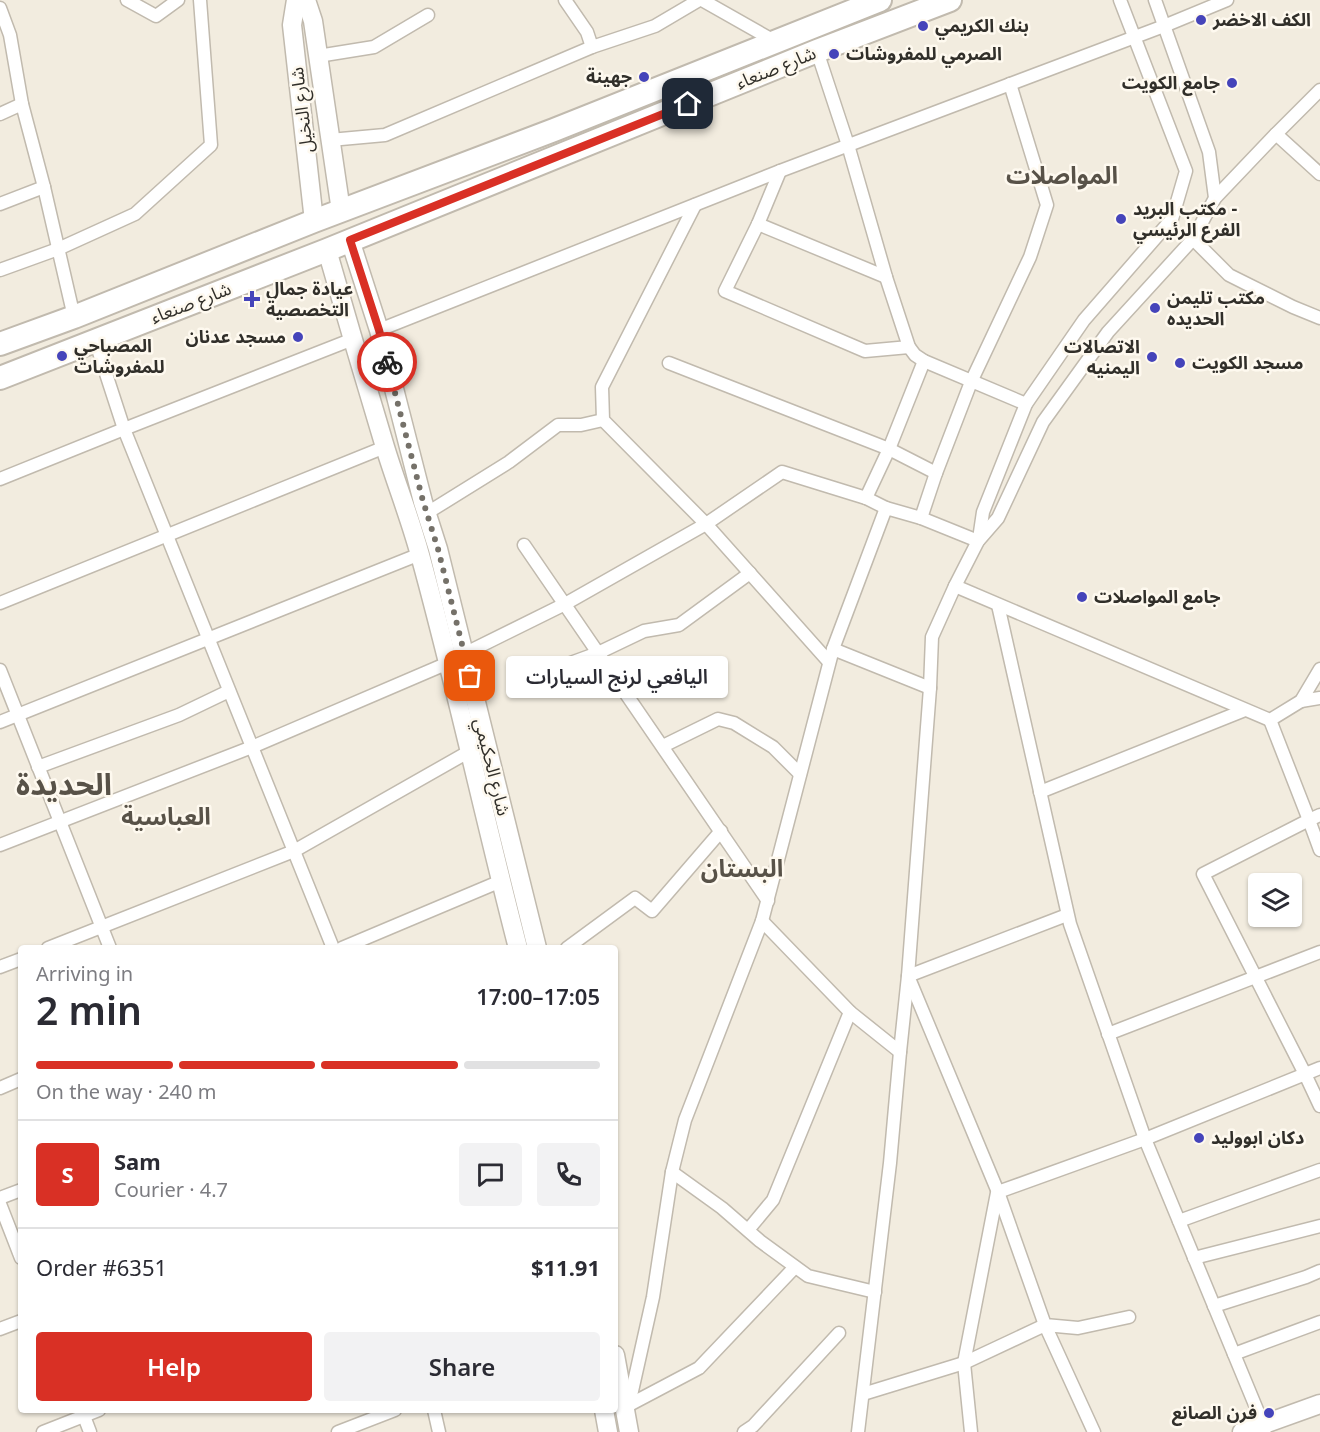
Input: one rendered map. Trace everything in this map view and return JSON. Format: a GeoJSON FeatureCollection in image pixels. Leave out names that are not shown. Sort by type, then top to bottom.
{"type":"FeatureCollection","features":[{"type":"Feature","properties":{"kind":"highway","name":"شارع صنعاء"},"geometry":{"type":"LineString","coordinates":[[0,344],[554,130],[880,0]]}},
{"type":"Feature","properties":{"kind":"highway","name":"شارع صنعاء"},"geometry":{"type":"LineString","coordinates":[[0,378],[327,250],[817,51],[950,0]]}},
{"type":"Feature","properties":{"kind":"highway"},"geometry":{"type":"LineString","coordinates":[[554,130],[549,138],[549,147],[559,156]]}},
{"type":"Feature","properties":{"kind":"highway"},"geometry":{"type":"LineString","coordinates":[[506,148],[517,153],[520,165],[513,174]]}},
{"type":"Feature","properties":{"kind":"street"},"geometry":{"type":"LineString","coordinates":[[127,0],[156,16],[178,0]]}},
{"type":"Feature","properties":{"kind":"street"},"geometry":{"type":"LineString","coordinates":[[0,270],[58,249],[135,214],[211,145],[200,0]]}},
{"type":"Feature","properties":{"kind":"street","name":"شارع النخيل"},"geometry":{"type":"LineString","coordinates":[[296,0],[292,25],[314,221]]}},
{"type":"Feature","properties":{"kind":"street","name":"شارع النخيل"},"geometry":{"type":"LineString","coordinates":[[306,0],[313,21],[341,211]]}},
{"type":"Feature","properties":{"kind":"street"},"geometry":{"type":"LineString","coordinates":[[565,0],[587,32],[592,47]]}},
{"type":"Feature","properties":{"kind":"street"},"geometry":{"type":"LineString","coordinates":[[330,140],[384,135],[592,47],[655,26],[700,0],[776,42]]}},
{"type":"Feature","properties":{"kind":"street"},"geometry":{"type":"LineString","coordinates":[[978,541],[983,512],[1026,404],[1084,320],[1172,219],[1186,171],[1120,0]]}},
{"type":"Feature","properties":{"kind":"street"},"geometry":{"type":"LineString","coordinates":[[1155,0],[1209,152],[1215,198]]}},
{"type":"Feature","properties":{"kind":"street"},"geometry":{"type":"LineString","coordinates":[[379,330],[780,171],[1227,0]]}},
{"type":"Feature","properties":{"kind":"street"},"geometry":{"type":"LineString","coordinates":[[0,8],[5,37],[44,187],[74,317]]}},
{"type":"Feature","properties":{"kind":"street"},"geometry":{"type":"LineString","coordinates":[[318,56],[374,47],[429,15]]}},
{"type":"Feature","properties":{"kind":"street"},"geometry":{"type":"LineString","coordinates":[[817,51],[909,347],[924,361],[1026,404]]}},
{"type":"Feature","properties":{"kind":"street"},"geometry":{"type":"LineString","coordinates":[[921,518],[971,382],[1030,257],[1047,205],[1010,84]]}},
{"type":"Feature","properties":{"kind":"street"},"geometry":{"type":"LineString","coordinates":[[858,1432],[890,1164],[908,976],[932,637],[978,541],[998,518],[1042,422],[1108,332],[1193,239],[1215,198],[1320,90]]}},
{"type":"Feature","properties":{"kind":"street"},"geometry":{"type":"LineString","coordinates":[[0,114],[22,104]]}},
{"type":"Feature","properties":{"kind":"street"},"geometry":{"type":"LineString","coordinates":[[1276,134],[1320,174]]}},
{"type":"Feature","properties":{"kind":"street"},"geometry":{"type":"LineString","coordinates":[[780,171],[758,224],[724,291],[865,351],[909,347]]}},
{"type":"Feature","properties":{"kind":"street"},"geometry":{"type":"LineString","coordinates":[[0,204],[44,187]]}},
{"type":"Feature","properties":{"kind":"street"},"geometry":{"type":"LineString","coordinates":[[694,206],[602,387],[603,420],[706,524],[829,662]]}},
{"type":"Feature","properties":{"kind":"street"},"geometry":{"type":"LineString","coordinates":[[758,224],[886,277]]}},
{"type":"Feature","properties":{"kind":"street"},"geometry":{"type":"LineString","coordinates":[[1193,239],[1229,275],[1320,318]]}},
{"type":"Feature","properties":{"kind":"street","name":"شارع الحكيمي"},"geometry":{"type":"LineString","coordinates":[[350,240],[379,330],[438,549],[470,750],[517,945]]}},
{"type":"Feature","properties":{"kind":"street","name":"شارع الحكيمي"},"geometry":{"type":"LineString","coordinates":[[327,250],[385,447],[456,658],[536,945]]}},
{"type":"Feature","properties":{"kind":"street"},"geometry":{"type":"LineString","coordinates":[[0,479],[353,339]]}},
{"type":"Feature","properties":{"kind":"street"},"geometry":{"type":"LineString","coordinates":[[95,340],[124,429],[332,945]]}},
{"type":"Feature","properties":{"kind":"street"},"geometry":{"type":"LineString","coordinates":[[866,498],[889,449],[924,361]]}},
{"type":"Feature","properties":{"kind":"street"},"geometry":{"type":"LineString","coordinates":[[669,363],[889,449],[936,473]]}},
{"type":"Feature","properties":{"kind":"street"},"geometry":{"type":"LineString","coordinates":[[427,513],[509,462],[558,425],[580,425],[603,420]]}},
{"type":"Feature","properties":{"kind":"street"},"geometry":{"type":"LineString","coordinates":[[0,603],[385,447]]}},
{"type":"Feature","properties":{"kind":"street"},"geometry":{"type":"LineString","coordinates":[[0,845],[252,747],[456,658],[565,604],[706,524],[782,472],[866,498],[886,508],[921,518],[978,541]]}},
{"type":"Feature","properties":{"kind":"street"},"geometry":{"type":"LineString","coordinates":[[628,1419],[653,1297],[672,1172],[685,1120],[762,921],[833,648],[886,508]]}},
{"type":"Feature","properties":{"kind":"street"},"geometry":{"type":"LineString","coordinates":[[524,545],[768,901]]}},
{"type":"Feature","properties":{"kind":"street"},"geometry":{"type":"LineString","coordinates":[[0,722],[420,554]]}},
{"type":"Feature","properties":{"kind":"street"},"geometry":{"type":"LineString","coordinates":[[535,676],[598,653],[644,631],[679,625],[750,573]]}},
{"type":"Feature","properties":{"kind":"street"},"geometry":{"type":"LineString","coordinates":[[955,586],[1270,720],[1315,817],[1320,850]]}},
{"type":"Feature","properties":{"kind":"street"},"geometry":{"type":"LineString","coordinates":[[998,605],[1068,915],[1145,1139],[1265,1428]]}},
{"type":"Feature","properties":{"kind":"street"},"geometry":{"type":"LineString","coordinates":[[833,648],[930,688]]}},
{"type":"Feature","properties":{"kind":"street"},"geometry":{"type":"LineString","coordinates":[[1301,701],[1320,669]]}},
{"type":"Feature","properties":{"kind":"street"},"geometry":{"type":"LineString","coordinates":[[0,670],[109,945]]}},
{"type":"Feature","properties":{"kind":"street"},"geometry":{"type":"LineString","coordinates":[[38,767],[179,715],[229,691]]}},
{"type":"Feature","properties":{"kind":"street"},"geometry":{"type":"LineString","coordinates":[[1270,720],[1301,701],[1320,698]]}},
{"type":"Feature","properties":{"kind":"street"},"geometry":{"type":"LineString","coordinates":[[1040,792],[1245,710]]}},
{"type":"Feature","properties":{"kind":"street"},"geometry":{"type":"LineString","coordinates":[[663,746],[718,719],[734,723],[773,747],[800,774]]}},
{"type":"Feature","properties":{"kind":"street"},"geometry":{"type":"LineString","coordinates":[[56,945],[294,851],[470,750]]}},
{"type":"Feature","properties":{"kind":"street"},"geometry":{"type":"LineString","coordinates":[[1315,817],[1203,874],[1320,1106]]}},
{"type":"Feature","properties":{"kind":"street"},"geometry":{"type":"LineString","coordinates":[[571,945],[635,898],[652,910],[721,831]]}},
{"type":"Feature","properties":{"kind":"street"},"geometry":{"type":"LineString","coordinates":[[349,945],[501,881]]}},
{"type":"Feature","properties":{"kind":"street"},"geometry":{"type":"LineString","coordinates":[[908,976],[1068,915]]}},
{"type":"Feature","properties":{"kind":"street"},"geometry":{"type":"LineString","coordinates":[[762,921],[850,1012],[900,1052]]}},
{"type":"Feature","properties":{"kind":"street"},"geometry":{"type":"LineString","coordinates":[[1108,1034],[1320,952]]}},
{"type":"Feature","properties":{"kind":"street"},"geometry":{"type":"LineString","coordinates":[[0,967],[18,960]]}},
{"type":"Feature","properties":{"kind":"street"},"geometry":{"type":"LineString","coordinates":[[908,976],[998,1192],[1045,1325],[1094,1432]]}},
{"type":"Feature","properties":{"kind":"street"},"geometry":{"type":"LineString","coordinates":[[748,1230],[772,1200],[850,1012]]}},
{"type":"Feature","properties":{"kind":"street"},"geometry":{"type":"LineString","coordinates":[[998,1192],[1145,1139],[1320,1068]]}},
{"type":"Feature","properties":{"kind":"street"},"geometry":{"type":"LineString","coordinates":[[0,1088],[18,1080]]}},
{"type":"Feature","properties":{"kind":"street"},"geometry":{"type":"LineString","coordinates":[[1179,1221],[1320,1170]]}},
{"type":"Feature","properties":{"kind":"street"},"geometry":{"type":"LineString","coordinates":[[672,1172],[808,1276],[875,1292]]}},
{"type":"Feature","properties":{"kind":"street"},"geometry":{"type":"LineString","coordinates":[[0,1198],[18,1191]]}},
{"type":"Feature","properties":{"kind":"street"},"geometry":{"type":"LineString","coordinates":[[971,1432],[964,1363],[998,1192]]}},
{"type":"Feature","properties":{"kind":"street"},"geometry":{"type":"LineString","coordinates":[[0,1204],[18,1249]]}},
{"type":"Feature","properties":{"kind":"street"},"geometry":{"type":"LineString","coordinates":[[1194,1258],[1320,1226]]}},
{"type":"Feature","properties":{"kind":"street"},"geometry":{"type":"LineString","coordinates":[[628,1419],[699,1368],[795,1267]]}},
{"type":"Feature","properties":{"kind":"street"},"geometry":{"type":"LineString","coordinates":[[1214,1306],[1320,1271]]}},
{"type":"Feature","properties":{"kind":"street"},"geometry":{"type":"LineString","coordinates":[[862,1394],[964,1363],[1045,1325],[1078,1328],[1129,1317]]}},
{"type":"Feature","properties":{"kind":"street"},"geometry":{"type":"LineString","coordinates":[[0,1329],[18,1322]]}},
{"type":"Feature","properties":{"kind":"street"},"geometry":{"type":"LineString","coordinates":[[1234,1354],[1320,1322]]}},
{"type":"Feature","properties":{"kind":"street"},"geometry":{"type":"LineString","coordinates":[[744,1432],[753,1426],[839,1333]]}},
{"type":"Feature","properties":{"kind":"street"},"geometry":{"type":"LineString","coordinates":[[618,1370],[628,1419]]}},
{"type":"Feature","properties":{"kind":"street"},"geometry":{"type":"LineString","coordinates":[[1242,1432],[1265,1428],[1320,1404]]}},
{"type":"Feature","properties":{"kind":"street"},"geometry":{"type":"LineString","coordinates":[[43,1432],[83,1413],[90,1432]]}},
{"type":"Feature","properties":{"kind":"street"},"geometry":{"type":"LineString","coordinates":[[338,1432],[387,1413]]}},
{"type":"Feature","properties":{"kind":"street"},"geometry":{"type":"LineString","coordinates":[[435,1413],[440,1432]]}},
{"type":"Feature","properties":{"kind":"street"},"geometry":{"type":"LineString","coordinates":[[605,1413],[608,1432]]}},
{"type":"Feature","properties":{"kind":"way so far"},"geometry":{"type":"LineString","coordinates":[[387,362],[470,676]]}},
{"type":"Feature","properties":{"kind":"place","name":"الكف الاخضر"},"geometry":{"type":"Point","coordinates":[1201,20]}},
{"type":"Feature","properties":{"kind":"place","name":"بنك الكريمي"},"geometry":{"type":"Point","coordinates":[923,26]}},
{"type":"Feature","properties":{"kind":"place","name":"الصرمي للمفروشات"},"geometry":{"type":"Point","coordinates":[834,54]}},
{"type":"Feature","properties":{"kind":"place","name":"جهينة"},"geometry":{"type":"Point","coordinates":[644,77]}},
{"type":"Feature","properties":{"kind":"place","name":"جامع الكويت"},"geometry":{"type":"Point","coordinates":[1232,83]}},
{"type":"Feature","properties":{"kind":"place","name":"مكتب البريد - الفرع الرئيسي"},"geometry":{"type":"Point","coordinates":[1121,219]}},
{"type":"Feature","properties":{"kind":"place","name":"عيادة جمال التخصصية"},"geometry":{"type":"Point","coordinates":[252,299]}},
{"type":"Feature","properties":{"kind":"place","name":"مكتب تليمن الحديده"},"geometry":{"type":"Point","coordinates":[1155,308]}},
{"type":"Feature","properties":{"kind":"place","name":"مسجد عدنان"},"geometry":{"type":"Point","coordinates":[298,337]}},
{"type":"Feature","properties":{"kind":"place","name":"المصباحي للمفروشات"},"geometry":{"type":"Point","coordinates":[62,356]}},
{"type":"Feature","properties":{"kind":"place","name":"الاتصالات اليمنيه"},"geometry":{"type":"Point","coordinates":[1152,357]}},
{"type":"Feature","properties":{"kind":"place","name":"مسجد الكويت"},"geometry":{"type":"Point","coordinates":[1180,363]}},
{"type":"Feature","properties":{"kind":"place","name":"جامع المواصلات"},"geometry":{"type":"Point","coordinates":[1082,597]}},
{"type":"Feature","properties":{"kind":"place","name":"اليافعي لرنج السيارات"},"geometry":{"type":"Point","coordinates":[470,676]}},
{"type":"Feature","properties":{"kind":"place","name":"دكان ابووليد"},"geometry":{"type":"Point","coordinates":[1199,1138]}},
{"type":"Feature","properties":{"kind":"place","name":"فرن الصانع"},"geometry":{"type":"Point","coordinates":[1269,1413]}},
{"type":"Feature","properties":{"kind":"district","name":"المواصلات"},"geometry":{"type":"Point","coordinates":[1062,176]}},
{"type":"Feature","properties":{"kind":"district","name":"الحديدة"},"geometry":{"type":"Point","coordinates":[64,785]}},
{"type":"Feature","properties":{"kind":"district","name":"العباسية"},"geometry":{"type":"Point","coordinates":[166,817]}},
{"type":"Feature","properties":{"kind":"district","name":"البستان"},"geometry":{"type":"Point","coordinates":[742,869]}},
{"type":"Feature","properties":{"kind":"route"},"geometry":{"type":"LineString","coordinates":[[387,362],[350,240],[688,104]]}}]}
